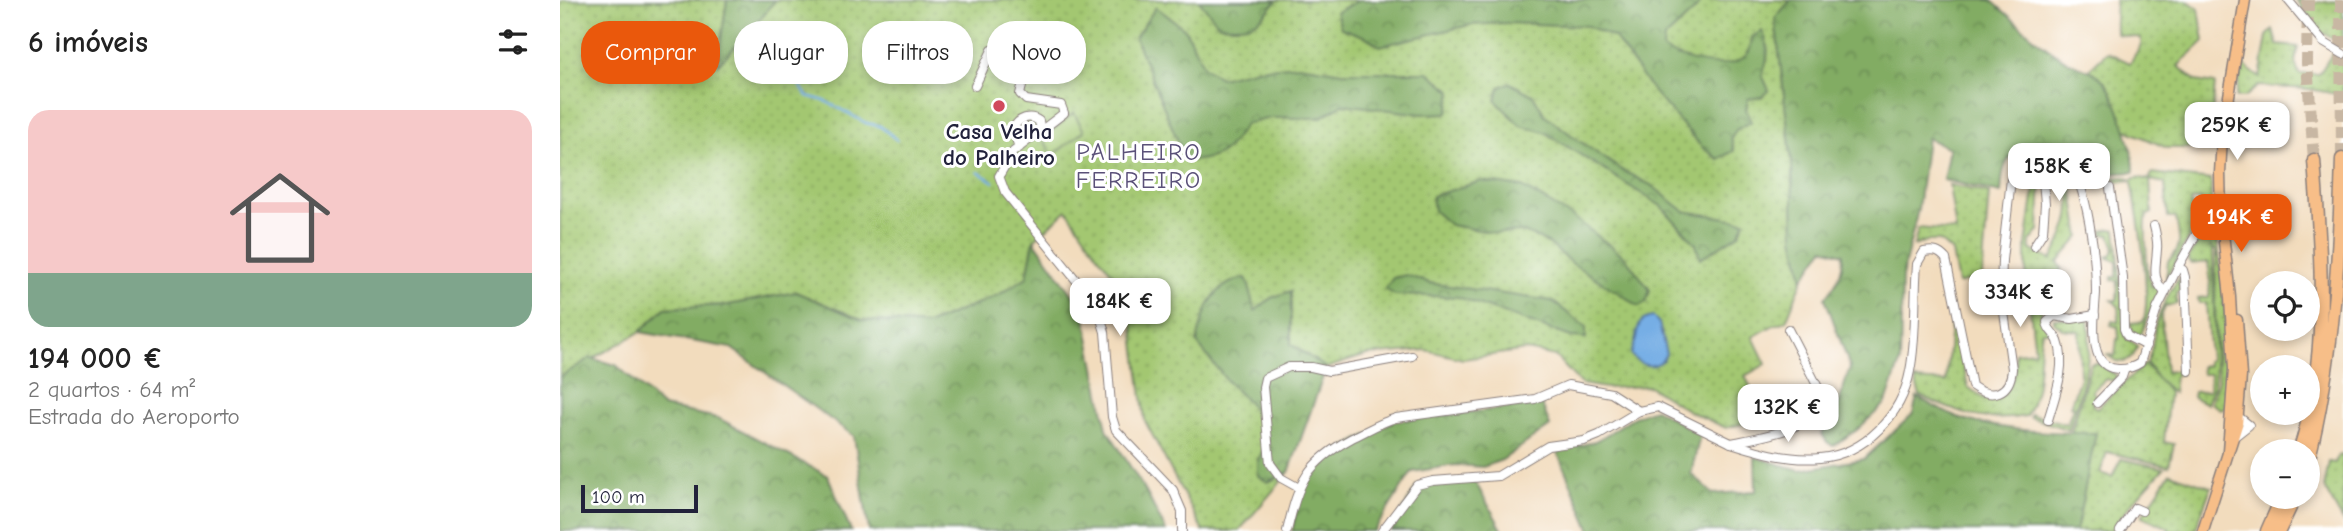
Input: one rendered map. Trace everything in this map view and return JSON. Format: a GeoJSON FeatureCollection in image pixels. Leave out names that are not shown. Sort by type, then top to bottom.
{"type":"FeatureCollection","features":[{"type":"Feature","properties":{"kind":"highway"},"geometry":{"type":"LineString","coordinates":[[2313,439],[2332,336],[2340,233],[2342,159]]}},
{"type":"Feature","properties":{"kind":"highway"},"geometry":{"type":"LineString","coordinates":[[2302,439],[2312,401],[2321,341],[2322,277],[2314,160]]}},
{"type":"Feature","properties":{"kind":"highway"},"geometry":{"type":"LineString","coordinates":[[2267,531],[2277,509]]}},
{"type":"Feature","properties":{"kind":"highway"},"geometry":{"type":"LineString","coordinates":[[2279,531],[2289,509]]}},
{"type":"Feature","properties":{"kind":"main road"},"geometry":{"type":"LineString","coordinates":[[2239,417],[2221,214],[2222,138],[2245,0]]}},
{"type":"Feature","properties":{"kind":"main road"},"geometry":{"type":"LineString","coordinates":[[2203,531],[2239,417],[2241,349],[2237,320],[2230,298]]}},
{"type":"Feature","properties":{"kind":"main road"},"geometry":{"type":"LineString","coordinates":[[2228,451],[2234,378]]}},
{"type":"Feature","properties":{"kind":"street"},"geometry":{"type":"LineString","coordinates":[[2288,0],[2323,42],[2343,54]]}},
{"type":"Feature","properties":{"kind":"street"},"geometry":{"type":"LineString","coordinates":[[975,86],[992,50],[1026,46],[1031,52],[1020,94],[1026,100],[1061,105],[1064,113],[1013,152],[999,176],[1005,192],[1097,306],[1105,332],[1115,430],[1173,490],[1182,511],[1181,531]]}},
{"type":"Feature","properties":{"kind":"street"},"geometry":{"type":"LineString","coordinates":[[1019,148],[1013,129],[1018,121],[1030,117],[1037,119],[1040,121],[1041,132]]}},
{"type":"Feature","properties":{"kind":"street"},"geometry":{"type":"LineString","coordinates":[[1382,531],[1417,485],[1433,481],[1498,476],[1548,446],[1599,435],[1639,411],[1658,407],[1731,443],[1772,455],[1822,458],[1850,450],[1883,426],[1900,402],[1906,388],[1912,357],[1917,264],[1924,253],[1931,250],[1937,251],[1946,259],[1972,386],[1990,394],[2006,388],[2011,381],[2012,369],[2001,291],[2009,193],[2011,179],[2018,164],[2025,158],[2039,153],[2066,159],[2078,177],[2092,241],[2098,356],[2112,368],[2124,370],[2140,363],[2150,326],[2203,222],[2221,214]]}},
{"type":"Feature","properties":{"kind":"street"},"geometry":{"type":"LineString","coordinates":[[2034,246],[2043,232],[2045,203],[2043,181],[2046,172],[2039,153]]}},
{"type":"Feature","properties":{"kind":"street"},"geometry":{"type":"LineString","coordinates":[[2110,188],[2123,278],[2123,328],[2127,336],[2146,346]]}},
{"type":"Feature","properties":{"kind":"street"},"geometry":{"type":"LineString","coordinates":[[2200,201],[2203,222]]}},
{"type":"Feature","properties":{"kind":"street"},"geometry":{"type":"LineString","coordinates":[[2154,226],[2158,246],[2155,277],[2165,293]]}},
{"type":"Feature","properties":{"kind":"street"},"geometry":{"type":"LineString","coordinates":[[2179,267],[2185,277],[2189,370]]}},
{"type":"Feature","properties":{"kind":"street"},"geometry":{"type":"LineString","coordinates":[[2048,419],[2060,366],[2058,339],[2047,322],[2054,316],[2072,319],[2095,315]]}},
{"type":"Feature","properties":{"kind":"street"},"geometry":{"type":"LineString","coordinates":[[1731,443],[1792,428],[1822,405],[1824,399],[1788,329]]}},
{"type":"Feature","properties":{"kind":"street"},"geometry":{"type":"LineString","coordinates":[[1299,488],[1281,478],[1270,463],[1263,387],[1265,378],[1289,367],[1311,367],[1329,371],[1412,356]]}},
{"type":"Feature","properties":{"kind":"street"},"geometry":{"type":"LineString","coordinates":[[2097,404],[2122,377],[2124,370]]}},
{"type":"Feature","properties":{"kind":"street"},"geometry":{"type":"LineString","coordinates":[[1287,531],[1299,488],[1320,458],[1384,422],[1396,418],[1535,399],[1569,385],[1611,393],[1639,411]]}},
{"type":"Feature","properties":{"kind":"street"},"geometry":{"type":"LineString","coordinates":[[2235,436],[2249,425],[2239,417]]}},
{"type":"Feature","properties":{"kind":"street"},"geometry":{"type":"LineString","coordinates":[[2120,531],[2135,508],[2142,511]]}},
{"type":"Feature","properties":{"kind":"green space"},"geometry":{"type":"Polygon","coordinates":[[[727,0],[720,50],[720,21],[581,21],[581,84],[720,84],[720,62],[734,48],[734,84],[848,84],[848,21],[759,21],[775,0],[1791,0],[1775,18],[1792,163],[1794,236],[1803,279],[1786,321],[1753,337],[1766,364],[1745,376],[1766,418],[1726,428],[1689,411],[1649,386],[1606,388],[1581,384],[1555,356],[1526,350],[1463,359],[1426,350],[1367,355],[1326,368],[1289,472],[1239,531],[1203,531],[1145,421],[1129,295],[1067,210],[1034,240],[1027,277],[998,295],[927,325],[862,320],[796,292],[728,305],[665,308],[640,332],[560,377],[560,2],[727,0]]]}},
{"type":"Feature","properties":{"kind":"green space"},"geometry":{"type":"Polygon","coordinates":[[[727,0],[775,0],[759,21],[734,21],[734,48],[720,62],[727,0]]]}},
{"type":"Feature","properties":{"kind":"green space"},"geometry":{"type":"Polygon","coordinates":[[[1199,0],[1277,0],[1258,20],[1239,26],[1219,25],[1199,0]]]}},
{"type":"Feature","properties":{"kind":"green space"},"geometry":{"type":"Polygon","coordinates":[[[1359,0],[1702,0],[1664,39],[1663,49],[1694,61],[1730,63],[1748,53],[1752,37],[1762,31],[1768,53],[1762,75],[1769,90],[1762,97],[1748,99],[1746,110],[1751,122],[1737,129],[1731,137],[1734,151],[1718,159],[1702,147],[1651,89],[1615,38],[1588,26],[1506,23],[1470,25],[1380,46],[1366,37],[1341,28],[1336,12],[1359,0]]]}},
{"type":"Feature","properties":{"kind":"green space"},"geometry":{"type":"Polygon","coordinates":[[[1791,0],[1991,0],[2047,47],[2104,81],[2119,111],[2134,163],[2134,172],[2089,175],[2076,154],[2065,146],[2055,142],[2035,141],[2018,149],[2011,157],[2004,169],[2001,193],[1943,180],[1949,148],[1927,138],[1918,209],[1902,277],[1900,362],[1886,403],[1857,430],[1833,446],[1822,434],[1837,409],[1850,367],[1825,298],[1838,278],[1843,254],[1824,248],[1803,279],[1794,236],[1792,163],[1775,18],[1791,0]]]}},
{"type":"Feature","properties":{"kind":"green space"},"geometry":{"type":"Polygon","coordinates":[[[2115,0],[2187,0],[2199,9],[2204,41],[2178,66],[2196,81],[2215,84],[2209,148],[2167,148],[2124,129],[2115,102],[2088,70],[2107,52],[2130,63],[2141,45],[2141,38],[2116,34],[2115,0]]]}},
{"type":"Feature","properties":{"kind":"green space"},"geometry":{"type":"Polygon","coordinates":[[[2296,0],[2302,0],[2303,3],[2343,1],[2343,45],[2323,33],[2296,0]]]}},
{"type":"Feature","properties":{"kind":"green space"},"geometry":{"type":"Polygon","coordinates":[[[1156,7],[1185,29],[1204,67],[1220,78],[1257,69],[1299,65],[1343,72],[1428,72],[1452,91],[1448,113],[1421,114],[1343,104],[1320,118],[1271,118],[1245,124],[1222,153],[1207,159],[1186,161],[1135,38],[1156,7]]]}},
{"type":"Feature","properties":{"kind":"green space"},"geometry":{"type":"Polygon","coordinates":[[[2273,30],[2277,45],[2298,47],[2295,62],[2299,74],[2319,74],[2334,51],[2343,57],[2343,95],[2309,89],[2258,86],[2245,97],[2236,97],[2242,64],[2260,78],[2267,36],[2273,30]]]}},
{"type":"Feature","properties":{"kind":"green space"},"geometry":{"type":"Polygon","coordinates":[[[1510,83],[1533,95],[1545,115],[1578,140],[1623,171],[1651,185],[1684,211],[1745,221],[1739,234],[1700,259],[1696,244],[1661,206],[1544,132],[1520,125],[1496,101],[1499,87],[1510,83]]]}},
{"type":"Feature","properties":{"kind":"green space"},"geometry":{"type":"Polygon","coordinates":[[[1074,113],[1084,131],[1053,155],[1042,138],[1074,113]]]}},
{"type":"Feature","properties":{"kind":"green space"},"geometry":{"type":"Polygon","coordinates":[[[2037,159],[2041,173],[2039,231],[2030,242],[2030,249],[2051,260],[2064,234],[2070,204],[2066,164],[2075,178],[2071,180],[2080,237],[2058,262],[2062,269],[2036,300],[2049,331],[2042,331],[2035,394],[2026,416],[1997,419],[1959,412],[1920,396],[1915,380],[1946,382],[1952,314],[1968,387],[1983,398],[2000,397],[2008,387],[2014,372],[2015,353],[2035,351],[2026,275],[2026,245],[2033,197],[2038,183],[2035,169],[2027,164],[2037,159]]]}},
{"type":"Feature","properties":{"kind":"green space"},"geometry":{"type":"Polygon","coordinates":[[[2152,173],[2211,180],[2211,203],[2207,214],[2204,213],[2200,199],[2191,201],[2192,212],[2199,212],[2199,218],[2166,279],[2168,261],[2179,242],[2176,218],[2168,218],[2165,183],[2150,180],[2152,213],[2147,215],[2146,220],[2147,262],[2151,286],[2156,285],[2159,290],[2140,337],[2134,335],[2130,323],[2143,322],[2146,310],[2143,254],[2132,182],[2117,182],[2114,178],[2126,177],[2131,180],[2138,177],[2149,180],[2152,173]]]}},
{"type":"Feature","properties":{"kind":"green space"},"geometry":{"type":"Polygon","coordinates":[[[1481,181],[1522,187],[1573,217],[1625,257],[1650,290],[1646,302],[1639,306],[1570,262],[1550,244],[1524,232],[1496,233],[1450,225],[1434,211],[1432,196],[1481,181]]]}},
{"type":"Feature","properties":{"kind":"green space"},"geometry":{"type":"Polygon","coordinates":[[[1949,185],[1989,193],[1982,277],[1958,284],[1952,252],[1940,241],[1926,241],[1914,246],[1918,228],[1956,231],[1949,185]]]}},
{"type":"Feature","properties":{"kind":"green space"},"geometry":{"type":"Polygon","coordinates":[[[2208,224],[2216,227],[2229,344],[2229,406],[2220,409],[2211,403],[2218,381],[2216,251],[2211,247],[2214,386],[2207,404],[2193,397],[2194,392],[2209,391],[2210,374],[2202,374],[2201,366],[2208,366],[2207,362],[2210,360],[2206,303],[2199,303],[2198,298],[2209,297],[2210,279],[2208,262],[2191,264],[2188,258],[2199,241],[2205,243],[2201,239],[2203,228],[2208,225],[2209,228],[2203,231],[2207,239],[2215,239],[2208,224]]]}},
{"type":"Feature","properties":{"kind":"green space"},"geometry":{"type":"Polygon","coordinates":[[[2116,230],[2126,338],[2138,346],[2133,356],[2124,362],[2116,361],[2106,354],[2115,356],[2119,339],[2118,327],[2111,325],[2112,321],[2118,322],[2119,307],[2112,300],[2117,300],[2118,281],[2112,280],[2112,277],[2117,277],[2117,261],[2107,257],[2115,248],[2110,235],[2103,234],[2102,231],[2116,230]]]}},
{"type":"Feature","properties":{"kind":"green space"},"geometry":{"type":"Polygon","coordinates":[[[1034,240],[1084,311],[1107,429],[1146,492],[1166,531],[869,531],[854,436],[731,348],[640,332],[665,308],[728,305],[796,292],[862,320],[927,325],[998,295],[1027,277],[1034,240]]]}},
{"type":"Feature","properties":{"kind":"green space"},"geometry":{"type":"Polygon","coordinates":[[[1406,275],[1429,283],[1552,301],[1586,327],[1586,338],[1571,337],[1458,297],[1395,295],[1385,289],[1393,278],[1406,275]]]}},
{"type":"Feature","properties":{"kind":"green space"},"geometry":{"type":"Polygon","coordinates":[[[1246,278],[1255,311],[1271,298],[1291,291],[1291,344],[1326,368],[1289,472],[1268,482],[1258,476],[1258,460],[1268,441],[1251,405],[1227,381],[1197,343],[1206,310],[1217,293],[1234,281],[1246,278]]]}},
{"type":"Feature","properties":{"kind":"green space"},"geometry":{"type":"Polygon","coordinates":[[[2179,278],[2177,304],[2165,306],[2161,317],[2166,372],[2180,370],[2181,374],[2175,375],[2173,393],[2157,378],[2147,363],[2160,312],[2179,278]]]}},
{"type":"Feature","properties":{"kind":"green space"},"geometry":{"type":"Polygon","coordinates":[[[2054,318],[2088,319],[2088,362],[2069,430],[2030,417],[2031,414],[2067,424],[2073,407],[2070,406],[2080,377],[2079,331],[2062,329],[2054,322],[2054,318]]]}},
{"type":"Feature","properties":{"kind":"green space"},"geometry":{"type":"Polygon","coordinates":[[[590,358],[616,365],[663,407],[718,418],[828,476],[851,531],[560,531],[560,377],[590,358]]]}},
{"type":"Feature","properties":{"kind":"green space"},"geometry":{"type":"Polygon","coordinates":[[[2099,363],[2116,375],[2116,378],[2113,381],[2106,379],[2092,391],[2096,396],[2092,405],[2097,408],[2145,364],[2169,392],[2164,442],[2174,444],[2169,466],[2107,452],[2100,473],[2112,477],[2121,459],[2164,468],[2130,505],[2111,531],[2074,531],[2095,434],[2071,433],[2091,364],[2099,363]]]}},
{"type":"Feature","properties":{"kind":"green space"},"geometry":{"type":"Polygon","coordinates":[[[1917,397],[1953,416],[1982,424],[2030,431],[2096,433],[2074,531],[1591,531],[1556,449],[1595,441],[1637,415],[1655,409],[1700,435],[1691,474],[1713,494],[1756,491],[1755,457],[1800,470],[1864,459],[1913,414],[1917,397]]]}},
{"type":"Feature","properties":{"kind":"green space"},"geometry":{"type":"Polygon","coordinates":[[[1542,404],[1550,426],[1502,460],[1483,467],[1455,465],[1412,472],[1374,531],[1292,531],[1301,491],[1324,458],[1394,421],[1542,404]]]}},
{"type":"Feature","properties":{"kind":"green space"},"geometry":{"type":"Polygon","coordinates":[[[2343,455],[2343,521],[2324,488],[2329,462],[2335,463],[2338,456],[2343,455]]]}},
{"type":"Feature","properties":{"kind":"green space"},"geometry":{"type":"Polygon","coordinates":[[[2170,473],[2211,487],[2195,531],[2168,531],[2169,528],[2142,516],[2170,473]]]}},
{"type":"Feature","properties":{"kind":"green space"},"geometry":{"type":"Polygon","coordinates":[[[1474,480],[1503,531],[1391,531],[1417,485],[1474,480]]]}},
{"type":"Feature","properties":{"kind":"water"},"geometry":{"type":"Polygon","coordinates":[[[1653,317],[1659,323],[1666,354],[1659,363],[1645,365],[1631,355],[1640,323],[1653,317]]]}},
{"type":"Feature","properties":{"kind":"waterway"},"geometry":{"type":"LineString","coordinates":[[799,84],[807,96],[825,101],[866,123],[880,126],[897,140]]}},
{"type":"Feature","properties":{"kind":"waterway"},"geometry":{"type":"LineString","coordinates":[[978,172],[994,182]]}},
{"type":"Feature","properties":{"kind":"tunnel"},"geometry":{"type":"LineString","coordinates":[[2308,0],[2307,63],[2314,160]]}},
{"type":"Feature","properties":{"kind":"tunnel"},"geometry":{"type":"LineString","coordinates":[[2341,0],[2342,159]]}},
{"type":"Feature","properties":{"kind":"place","name":"Casa Velha do Palheiro"},"geometry":{"type":"Point","coordinates":[999,106]}},
{"type":"Feature","properties":{"kind":"district","name":"PALHEIRO FERREIRO"},"geometry":{"type":"Point","coordinates":[1139,166]}}]}
